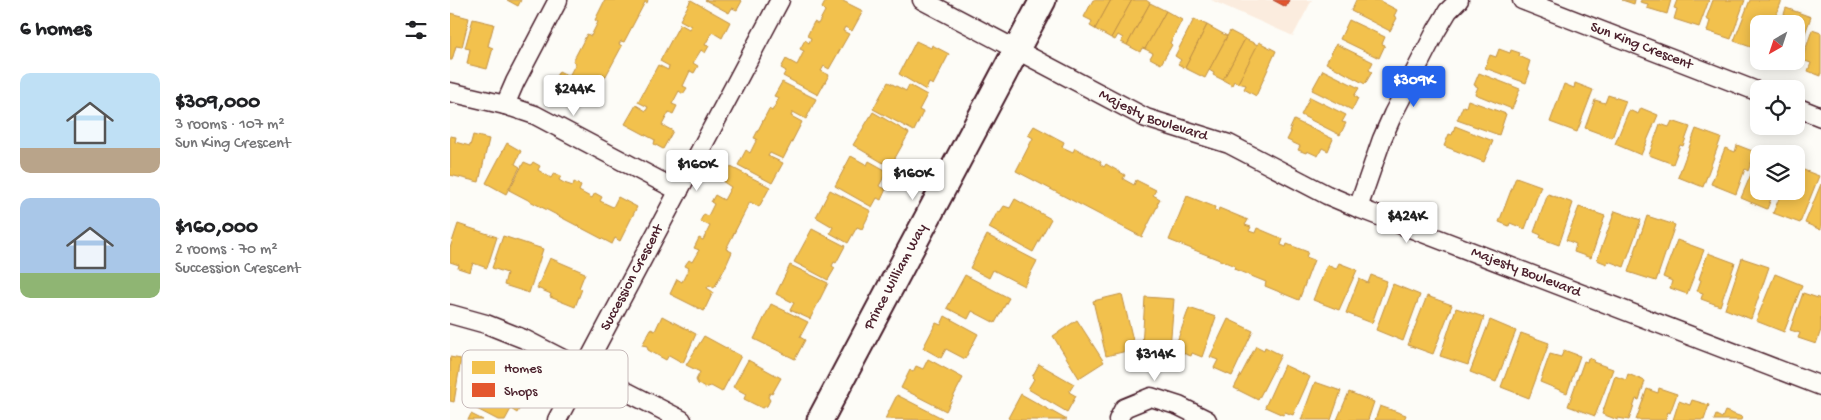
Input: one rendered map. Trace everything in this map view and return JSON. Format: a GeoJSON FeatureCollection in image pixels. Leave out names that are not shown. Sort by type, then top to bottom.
{"type":"FeatureCollection","features":[{"type":"Feature","properties":{"kind":"street"},"geometry":{"type":"LineString","coordinates":[[505,105],[558,0]]}},
{"type":"Feature","properties":{"kind":"street","name":"Succession Crescent"},"geometry":{"type":"LineString","coordinates":[[594,350],[780,0]]}},
{"type":"Feature","properties":{"kind":"street","name":"Majesty Boulevard"},"geometry":{"type":"LineString","coordinates":[[922,0],[1146,118],[1229,144],[1327,195],[1358,208],[1821,386]]}},
{"type":"Feature","properties":{"kind":"street","name":"Prince William Way"},"geometry":{"type":"LineString","coordinates":[[820,420],[1042,0]]}},
{"type":"Feature","properties":{"kind":"street"},"geometry":{"type":"LineString","coordinates":[[1358,208],[1379,146],[1393,114],[1444,17],[1459,0]]}},
{"type":"Feature","properties":{"kind":"street","name":"Sun King Crescent"},"geometry":{"type":"LineString","coordinates":[[1522,0],[1750,89]]}},
{"type":"Feature","properties":{"kind":"street"},"geometry":{"type":"LineString","coordinates":[[450,92],[505,105],[535,115],[679,191]]}},
{"type":"Feature","properties":{"kind":"street"},"geometry":{"type":"LineString","coordinates":[[1805,111],[1821,117]]}},
{"type":"Feature","properties":{"kind":"street"},"geometry":{"type":"LineString","coordinates":[[450,314],[486,324],[524,338],[547,350]]}},
{"type":"Feature","properties":{"kind":"street"},"geometry":{"type":"LineString","coordinates":[[628,392],[682,420]]}},
{"type":"Feature","properties":{"kind":"street"},"geometry":{"type":"LineString","coordinates":[[1118,420],[1124,408],[1151,398],[1179,406],[1207,420]]}},
{"type":"Feature","properties":{"kind":"street","name":"Succession Crescent"},"geometry":{"type":"LineString","coordinates":[[557,420],[563,408]]}},
{"type":"Feature","properties":{"kind":"shaded area"},"geometry":{"type":"Polygon","coordinates":[[[1211,0],[1312,0],[1293,36],[1211,0]]]}},
{"type":"Feature","properties":{"kind":"building: Homes"},"geometry":{"type":"Polygon","coordinates":[[[507,0],[521,0],[518,6],[507,0]]]}},
{"type":"Feature","properties":{"kind":"building: Homes"},"geometry":{"type":"Polygon","coordinates":[[[605,0],[648,0],[647,3],[645,2],[624,42],[621,41],[619,44],[622,46],[602,83],[591,77],[589,80],[602,87],[591,107],[570,95],[568,99],[549,89],[559,71],[569,76],[576,63],[573,61],[587,34],[591,36],[598,22],[595,20],[605,0]]]}},
{"type":"Feature","properties":{"kind":"building: Homes"},"geometry":{"type":"Polygon","coordinates":[[[691,0],[730,22],[722,38],[712,32],[705,45],[709,46],[705,53],[701,50],[693,63],[698,66],[694,73],[690,71],[683,86],[687,88],[683,94],[679,91],[672,104],[677,106],[673,114],[669,112],[662,125],[673,131],[663,149],[654,144],[655,140],[625,124],[636,105],[646,111],[648,107],[638,102],[658,65],[668,70],[669,66],[660,61],[680,24],[689,29],[691,26],[680,20],[691,0]]]}},
{"type":"Feature","properties":{"kind":"building: Homes"},"geometry":{"type":"Polygon","coordinates":[[[705,0],[742,1],[737,10],[732,8],[729,13],[705,0]]]}},
{"type":"Feature","properties":{"kind":"building: Homes"},"geometry":{"type":"Polygon","coordinates":[[[826,0],[841,0],[863,11],[852,31],[845,27],[843,31],[849,34],[829,69],[824,66],[821,71],[829,75],[818,95],[783,76],[786,71],[781,68],[786,59],[797,65],[804,51],[800,49],[805,40],[809,43],[811,38],[807,36],[814,22],[818,24],[825,11],[822,8],[826,0]]]}},
{"type":"Feature","properties":{"kind":"building: Homes"},"geometry":{"type":"Polygon","coordinates":[[[1093,0],[1111,0],[1095,29],[1090,26],[1092,21],[1084,17],[1093,0]]]}},
{"type":"Feature","properties":{"kind":"building: Homes"},"geometry":{"type":"Polygon","coordinates":[[[1111,0],[1132,0],[1111,38],[1095,29],[1111,0]]]}},
{"type":"Feature","properties":{"kind":"building: Homes"},"geometry":{"type":"Polygon","coordinates":[[[1132,0],[1146,0],[1150,3],[1127,45],[1121,42],[1123,38],[1118,35],[1115,40],[1111,38],[1132,0]]]}},
{"type":"Feature","properties":{"kind":"building: Homes"},"geometry":{"type":"Polygon","coordinates":[[[1356,0],[1378,0],[1397,10],[1394,16],[1397,18],[1390,31],[1351,11],[1356,0]]]}},
{"type":"Feature","properties":{"kind":"building: Homes"},"geometry":{"type":"Polygon","coordinates":[[[1622,0],[1635,0],[1634,4],[1622,0]]]}},
{"type":"Feature","properties":{"kind":"building: Homes"},"geometry":{"type":"Polygon","coordinates":[[[1641,0],[1671,0],[1667,14],[1647,8],[1648,4],[1640,2],[1641,0]]]}},
{"type":"Feature","properties":{"kind":"building: Homes"},"geometry":{"type":"Polygon","coordinates":[[[1677,0],[1709,0],[1699,27],[1674,19],[1677,9],[1674,8],[1677,0]]]}},
{"type":"Feature","properties":{"kind":"building: Homes"},"geometry":{"type":"Polygon","coordinates":[[[1713,0],[1745,0],[1731,39],[1707,31],[1710,21],[1706,19],[1713,0]]]}},
{"type":"Feature","properties":{"kind":"building: Homes"},"geometry":{"type":"Polygon","coordinates":[[[1750,0],[1782,0],[1776,15],[1750,15],[1750,47],[1734,41],[1750,0]]]}},
{"type":"Feature","properties":{"kind":"building: Homes"},"geometry":{"type":"Polygon","coordinates":[[[1150,3],[1166,11],[1145,49],[1142,48],[1140,52],[1127,45],[1150,3]]]}},
{"type":"Feature","properties":{"kind":"building: Homes"},"geometry":{"type":"Polygon","coordinates":[[[1786,8],[1811,17],[1805,33],[1805,15],[1784,15],[1786,8]]]}},
{"type":"Feature","properties":{"kind":"building: Homes"},"geometry":{"type":"Polygon","coordinates":[[[1166,11],[1182,20],[1170,43],[1172,45],[1161,64],[1150,58],[1153,53],[1145,49],[1166,11]]]}},
{"type":"Feature","properties":{"kind":"building: Homes"},"geometry":{"type":"Polygon","coordinates":[[[450,13],[469,18],[462,47],[456,46],[452,60],[450,60],[450,13]]]}},
{"type":"Feature","properties":{"kind":"building: Homes"},"geometry":{"type":"Polygon","coordinates":[[[473,19],[494,24],[488,46],[493,48],[487,69],[467,64],[470,49],[465,48],[473,19]]]}},
{"type":"Feature","properties":{"kind":"building: Homes"},"geometry":{"type":"Polygon","coordinates":[[[1194,19],[1207,25],[1185,68],[1178,64],[1181,60],[1175,56],[1194,19]]]}},
{"type":"Feature","properties":{"kind":"building: Homes"},"geometry":{"type":"Polygon","coordinates":[[[1349,20],[1385,37],[1382,44],[1385,45],[1379,58],[1340,39],[1349,20]]]}},
{"type":"Feature","properties":{"kind":"building: Homes"},"geometry":{"type":"Polygon","coordinates":[[[1207,25],[1227,36],[1205,78],[1185,68],[1207,25]]]}},
{"type":"Feature","properties":{"kind":"building: Homes"},"geometry":{"type":"Polygon","coordinates":[[[1812,30],[1821,33],[1821,76],[1808,71],[1811,63],[1805,61],[1805,51],[1812,30]]]}},
{"type":"Feature","properties":{"kind":"building: Homes"},"geometry":{"type":"Polygon","coordinates":[[[1230,31],[1245,39],[1223,80],[1213,75],[1214,73],[1209,70],[1230,31]]]}},
{"type":"Feature","properties":{"kind":"building: Homes"},"geometry":{"type":"Polygon","coordinates":[[[1245,39],[1258,45],[1238,83],[1234,81],[1232,85],[1223,80],[1245,39]]]}},
{"type":"Feature","properties":{"kind":"building: Homes"},"geometry":{"type":"Polygon","coordinates":[[[916,41],[931,48],[932,45],[949,54],[933,85],[929,83],[926,90],[899,74],[916,41]]]}},
{"type":"Feature","properties":{"kind":"building: Homes"},"geometry":{"type":"Polygon","coordinates":[[[1259,42],[1276,51],[1256,96],[1244,89],[1246,85],[1238,83],[1259,42]]]}},
{"type":"Feature","properties":{"kind":"building: Homes"},"geometry":{"type":"Polygon","coordinates":[[[1336,44],[1373,62],[1369,70],[1372,72],[1365,84],[1326,63],[1336,44]]]}},
{"type":"Feature","properties":{"kind":"building: Homes"},"geometry":{"type":"Polygon","coordinates":[[[1499,49],[1510,53],[1511,50],[1520,53],[1519,56],[1530,61],[1527,71],[1530,72],[1526,83],[1485,68],[1490,55],[1496,57],[1499,49]]]}},
{"type":"Feature","properties":{"kind":"building: Homes"},"geometry":{"type":"Polygon","coordinates":[[[1323,70],[1359,88],[1354,96],[1358,98],[1352,110],[1312,90],[1323,70]]]}},
{"type":"Feature","properties":{"kind":"building: Homes"},"geometry":{"type":"Polygon","coordinates":[[[1479,73],[1520,89],[1512,109],[1475,94],[1478,87],[1474,85],[1479,73]]]}},
{"type":"Feature","properties":{"kind":"building: Homes"},"geometry":{"type":"Polygon","coordinates":[[[782,82],[816,99],[806,119],[793,112],[791,116],[802,122],[783,159],[770,153],[768,156],[783,163],[772,183],[738,165],[746,150],[750,153],[757,139],[754,138],[769,109],[772,111],[779,98],[774,96],[782,82]]]}},
{"type":"Feature","properties":{"kind":"building: Homes"},"geometry":{"type":"Polygon","coordinates":[[[888,82],[906,91],[909,85],[927,95],[919,110],[923,112],[914,131],[873,109],[888,82]]]}},
{"type":"Feature","properties":{"kind":"building: Homes"},"geometry":{"type":"Polygon","coordinates":[[[1575,83],[1593,90],[1577,132],[1550,122],[1564,84],[1574,88],[1575,83]]]}},
{"type":"Feature","properties":{"kind":"building: Homes"},"geometry":{"type":"Polygon","coordinates":[[[1608,95],[1626,101],[1612,138],[1585,128],[1595,100],[1605,103],[1608,95]]]}},
{"type":"Feature","properties":{"kind":"building: Homes"},"geometry":{"type":"Polygon","coordinates":[[[1310,97],[1346,115],[1342,122],[1346,123],[1340,135],[1301,115],[1310,97]]]}},
{"type":"Feature","properties":{"kind":"building: Homes"},"geometry":{"type":"Polygon","coordinates":[[[1468,100],[1506,114],[1499,135],[1457,120],[1463,106],[1466,107],[1468,100]]]}},
{"type":"Feature","properties":{"kind":"building: Homes"},"geometry":{"type":"Polygon","coordinates":[[[1641,108],[1658,115],[1641,155],[1615,144],[1629,110],[1638,114],[1641,108]]]}},
{"type":"Feature","properties":{"kind":"building: Homes"},"geometry":{"type":"Polygon","coordinates":[[[873,112],[909,133],[890,167],[853,145],[873,112]]]}},
{"type":"Feature","properties":{"kind":"building: Homes"},"geometry":{"type":"Polygon","coordinates":[[[1294,120],[1333,139],[1328,151],[1322,148],[1318,156],[1307,151],[1306,153],[1298,150],[1300,146],[1287,140],[1294,120]]]}},
{"type":"Feature","properties":{"kind":"building: Homes"},"geometry":{"type":"Polygon","coordinates":[[[1672,121],[1690,127],[1683,146],[1680,145],[1673,164],[1649,155],[1660,124],[1669,127],[1672,121]]]}},
{"type":"Feature","properties":{"kind":"building: Homes"},"geometry":{"type":"Polygon","coordinates":[[[1034,126],[1064,142],[1062,147],[1073,152],[1075,148],[1101,162],[1100,164],[1104,167],[1106,164],[1125,175],[1123,179],[1134,185],[1136,180],[1156,190],[1153,195],[1160,199],[1142,237],[1016,171],[1033,138],[1028,135],[1034,126]]]}},
{"type":"Feature","properties":{"kind":"building: Homes"},"geometry":{"type":"Polygon","coordinates":[[[1455,126],[1493,141],[1484,162],[1444,146],[1449,134],[1452,135],[1455,126]]]}},
{"type":"Feature","properties":{"kind":"building: Homes"},"geometry":{"type":"Polygon","coordinates":[[[1696,129],[1721,138],[1703,187],[1678,177],[1696,129]]]}},
{"type":"Feature","properties":{"kind":"building: Homes"},"geometry":{"type":"Polygon","coordinates":[[[473,135],[489,139],[479,182],[450,175],[450,136],[456,137],[455,142],[470,146],[473,135]]]}},
{"type":"Feature","properties":{"kind":"building: Homes"},"geometry":{"type":"Polygon","coordinates":[[[507,143],[521,151],[515,164],[520,167],[506,194],[486,183],[507,143]]]}},
{"type":"Feature","properties":{"kind":"building: Homes"},"geometry":{"type":"Polygon","coordinates":[[[1737,145],[1750,150],[1750,166],[1748,171],[1745,169],[1736,194],[1711,184],[1725,148],[1735,152],[1737,145]]]}},
{"type":"Feature","properties":{"kind":"building: Homes"},"geometry":{"type":"Polygon","coordinates":[[[851,156],[867,165],[869,161],[887,171],[879,186],[886,189],[881,200],[877,198],[872,207],[835,186],[851,156]]]}},
{"type":"Feature","properties":{"kind":"building: Homes"},"geometry":{"type":"Polygon","coordinates":[[[524,162],[531,165],[533,162],[540,166],[538,170],[551,178],[554,173],[561,176],[559,180],[564,183],[573,186],[574,182],[576,183],[581,186],[579,191],[592,198],[595,193],[602,197],[600,201],[613,207],[618,197],[637,207],[620,241],[615,238],[612,244],[509,190],[524,162]]]}},
{"type":"Feature","properties":{"kind":"building: Homes"},"geometry":{"type":"Polygon","coordinates":[[[729,166],[770,187],[759,207],[750,202],[726,249],[732,252],[725,268],[714,288],[709,285],[707,288],[713,292],[704,311],[670,294],[677,279],[682,282],[689,268],[685,266],[686,264],[689,260],[692,262],[699,250],[694,248],[699,238],[703,240],[710,226],[700,221],[704,214],[708,216],[714,204],[711,202],[715,195],[724,200],[731,187],[722,181],[729,166]]]}},
{"type":"Feature","properties":{"kind":"building: Homes"},"geometry":{"type":"Polygon","coordinates":[[[1805,171],[1819,176],[1800,223],[1773,213],[1778,200],[1805,200],[1805,171]]]}},
{"type":"Feature","properties":{"kind":"building: Homes"},"geometry":{"type":"Polygon","coordinates":[[[1516,177],[1541,186],[1525,229],[1510,223],[1509,226],[1499,222],[1516,177]]]}},
{"type":"Feature","properties":{"kind":"building: Homes"},"geometry":{"type":"Polygon","coordinates":[[[1750,177],[1750,200],[1770,200],[1767,209],[1741,198],[1750,177]]]}},
{"type":"Feature","properties":{"kind":"building: Homes"},"geometry":{"type":"Polygon","coordinates":[[[1821,184],[1821,230],[1805,223],[1821,184]]]}},
{"type":"Feature","properties":{"kind":"building: Homes"},"geometry":{"type":"Polygon","coordinates":[[[830,190],[871,211],[862,229],[857,227],[848,243],[830,233],[833,227],[816,217],[830,190]]]}},
{"type":"Feature","properties":{"kind":"building: Homes"},"geometry":{"type":"Polygon","coordinates":[[[1548,194],[1573,203],[1559,245],[1540,238],[1541,235],[1534,232],[1548,194]]]}},
{"type":"Feature","properties":{"kind":"building: Homes"},"geometry":{"type":"Polygon","coordinates":[[[1187,196],[1215,207],[1214,210],[1218,212],[1219,208],[1248,220],[1245,225],[1251,227],[1249,231],[1255,233],[1257,228],[1283,239],[1281,245],[1286,247],[1287,244],[1308,252],[1306,257],[1314,260],[1299,300],[1265,286],[1266,282],[1234,269],[1235,266],[1169,240],[1187,196]]]}},
{"type":"Feature","properties":{"kind":"building: Homes"},"geometry":{"type":"Polygon","coordinates":[[[1015,199],[1051,219],[1033,252],[989,228],[998,211],[1000,212],[1004,206],[1010,208],[1015,199]]]}},
{"type":"Feature","properties":{"kind":"building: Homes"},"geometry":{"type":"Polygon","coordinates":[[[1579,207],[1605,216],[1591,258],[1574,252],[1576,244],[1566,240],[1579,207]]]}},
{"type":"Feature","properties":{"kind":"building: Homes"},"geometry":{"type":"Polygon","coordinates":[[[1615,211],[1641,220],[1624,267],[1608,261],[1607,264],[1597,260],[1615,211]]]}},
{"type":"Feature","properties":{"kind":"building: Homes"},"geometry":{"type":"Polygon","coordinates":[[[1647,216],[1675,225],[1656,281],[1628,272],[1647,216]]]}},
{"type":"Feature","properties":{"kind":"building: Homes"},"geometry":{"type":"Polygon","coordinates":[[[458,224],[497,237],[487,268],[473,263],[470,272],[458,268],[459,265],[450,262],[450,248],[458,224]]]}},
{"type":"Feature","properties":{"kind":"building: Homes"},"geometry":{"type":"Polygon","coordinates":[[[812,229],[845,246],[836,263],[834,262],[832,266],[835,268],[828,280],[794,262],[812,229]]]}},
{"type":"Feature","properties":{"kind":"building: Homes"},"geometry":{"type":"Polygon","coordinates":[[[987,235],[1037,261],[1024,286],[993,270],[989,278],[970,268],[987,235]]]}},
{"type":"Feature","properties":{"kind":"building: Homes"},"geometry":{"type":"Polygon","coordinates":[[[503,236],[543,249],[529,293],[504,285],[507,273],[492,268],[503,236]]]}},
{"type":"Feature","properties":{"kind":"building: Homes"},"geometry":{"type":"Polygon","coordinates":[[[1677,240],[1704,250],[1687,294],[1670,288],[1672,281],[1663,277],[1677,240]]]}},
{"type":"Feature","properties":{"kind":"building: Homes"},"geometry":{"type":"Polygon","coordinates":[[[1708,253],[1735,263],[1720,306],[1701,299],[1703,293],[1697,291],[1708,253]]]}},
{"type":"Feature","properties":{"kind":"building: Homes"},"geometry":{"type":"Polygon","coordinates":[[[550,258],[585,273],[579,288],[582,289],[575,307],[550,297],[551,294],[537,288],[550,258]]]}},
{"type":"Feature","properties":{"kind":"building: Homes"},"geometry":{"type":"Polygon","coordinates":[[[1742,258],[1769,267],[1751,319],[1725,309],[1742,258]]]}},
{"type":"Feature","properties":{"kind":"building: Homes"},"geometry":{"type":"Polygon","coordinates":[[[1339,263],[1357,270],[1339,310],[1313,300],[1327,265],[1336,269],[1339,263]]]}},
{"type":"Feature","properties":{"kind":"building: Homes"},"geometry":{"type":"Polygon","coordinates":[[[790,265],[828,283],[810,319],[790,310],[794,303],[776,294],[790,265]]]}},
{"type":"Feature","properties":{"kind":"building: Homes"},"geometry":{"type":"Polygon","coordinates":[[[1775,274],[1802,285],[1784,332],[1756,321],[1775,274]]]}},
{"type":"Feature","properties":{"kind":"building: Homes"},"geometry":{"type":"Polygon","coordinates":[[[965,275],[1009,298],[995,323],[972,311],[968,319],[947,308],[965,275]]]}},
{"type":"Feature","properties":{"kind":"building: Homes"},"geometry":{"type":"Polygon","coordinates":[[[1371,275],[1387,281],[1372,323],[1346,313],[1359,279],[1368,283],[1371,275]]]}},
{"type":"Feature","properties":{"kind":"building: Homes"},"geometry":{"type":"Polygon","coordinates":[[[1393,284],[1420,295],[1403,341],[1376,330],[1393,284]]]}},
{"type":"Feature","properties":{"kind":"building: Homes"},"geometry":{"type":"Polygon","coordinates":[[[1803,293],[1821,299],[1821,330],[1816,344],[1798,338],[1800,333],[1790,330],[1803,293]]]}},
{"type":"Feature","properties":{"kind":"building: Homes"},"geometry":{"type":"Polygon","coordinates":[[[1122,294],[1135,349],[1106,356],[1093,301],[1122,294]]]}},
{"type":"Feature","properties":{"kind":"building: Homes"},"geometry":{"type":"Polygon","coordinates":[[[1427,296],[1452,305],[1433,354],[1408,345],[1427,296]]]}},
{"type":"Feature","properties":{"kind":"building: Homes"},"geometry":{"type":"Polygon","coordinates":[[[1145,297],[1174,299],[1170,348],[1142,346],[1145,297]]]}},
{"type":"Feature","properties":{"kind":"building: Homes"},"geometry":{"type":"Polygon","coordinates":[[[771,304],[808,322],[800,337],[805,340],[795,359],[754,339],[771,304]]]}},
{"type":"Feature","properties":{"kind":"building: Homes"},"geometry":{"type":"Polygon","coordinates":[[[1189,308],[1216,317],[1202,357],[1192,353],[1191,356],[1174,350],[1189,308]]]}},
{"type":"Feature","properties":{"kind":"building: Homes"},"geometry":{"type":"Polygon","coordinates":[[[1456,308],[1484,317],[1468,365],[1440,356],[1456,308]]]}},
{"type":"Feature","properties":{"kind":"building: Homes"},"geometry":{"type":"Polygon","coordinates":[[[662,316],[696,334],[683,363],[669,355],[666,360],[648,350],[647,346],[642,345],[651,329],[655,331],[662,316]]]}},
{"type":"Feature","properties":{"kind":"building: Homes"},"geometry":{"type":"Polygon","coordinates":[[[945,316],[978,334],[965,359],[946,349],[941,358],[923,348],[936,323],[941,325],[945,316]]]}},
{"type":"Feature","properties":{"kind":"building: Homes"},"geometry":{"type":"Polygon","coordinates":[[[1228,319],[1253,331],[1232,376],[1214,368],[1218,360],[1210,357],[1228,319]]]}},
{"type":"Feature","properties":{"kind":"building: Homes"},"geometry":{"type":"Polygon","coordinates":[[[1077,320],[1104,362],[1079,378],[1053,336],[1077,320]]]}},
{"type":"Feature","properties":{"kind":"building: Homes"},"geometry":{"type":"Polygon","coordinates":[[[1490,320],[1516,331],[1496,382],[1470,372],[1490,320]]]}},
{"type":"Feature","properties":{"kind":"building: Homes"},"geometry":{"type":"Polygon","coordinates":[[[1521,333],[1549,343],[1529,398],[1501,387],[1521,333]]]}},
{"type":"Feature","properties":{"kind":"building: Homes"},"geometry":{"type":"Polygon","coordinates":[[[704,336],[741,356],[722,392],[711,386],[705,388],[698,384],[696,380],[700,372],[686,365],[704,336]]]}},
{"type":"Feature","properties":{"kind":"building: Homes"},"geometry":{"type":"Polygon","coordinates":[[[1256,346],[1264,350],[1265,347],[1281,355],[1258,400],[1234,388],[1256,346]]]}},
{"type":"Feature","properties":{"kind":"building: Homes"},"geometry":{"type":"Polygon","coordinates":[[[1564,350],[1580,356],[1567,393],[1540,382],[1550,354],[1561,357],[1564,350]]]}},
{"type":"Feature","properties":{"kind":"building: Homes"},"geometry":{"type":"Polygon","coordinates":[[[450,357],[461,359],[454,402],[450,401],[450,357]]]}},
{"type":"Feature","properties":{"kind":"building: Homes"},"geometry":{"type":"Polygon","coordinates":[[[1588,358],[1594,360],[1593,362],[1613,369],[1595,416],[1568,406],[1584,361],[1587,362],[1588,358]]]}},
{"type":"Feature","properties":{"kind":"building: Homes"},"geometry":{"type":"Polygon","coordinates":[[[928,359],[963,378],[946,411],[901,388],[910,370],[913,372],[916,366],[923,369],[928,359]]]}},
{"type":"Feature","properties":{"kind":"building: Homes"},"geometry":{"type":"Polygon","coordinates":[[[748,360],[781,378],[772,394],[770,393],[768,397],[770,400],[767,406],[762,408],[744,399],[746,394],[733,387],[748,360]]]}},
{"type":"Feature","properties":{"kind":"building: Homes"},"geometry":{"type":"Polygon","coordinates":[[[1039,364],[1074,384],[1069,392],[1076,396],[1067,412],[1028,389],[1039,364]]]}},
{"type":"Feature","properties":{"kind":"building: Homes"},"geometry":{"type":"Polygon","coordinates":[[[1284,365],[1310,377],[1293,415],[1285,412],[1283,415],[1265,407],[1284,365]]]}},
{"type":"Feature","properties":{"kind":"building: Homes"},"geometry":{"type":"Polygon","coordinates":[[[1628,374],[1645,381],[1639,400],[1636,399],[1629,420],[1618,418],[1618,420],[1602,414],[1615,376],[1626,380],[1628,374]]]}},
{"type":"Feature","properties":{"kind":"building: Homes"},"geometry":{"type":"Polygon","coordinates":[[[1315,382],[1341,391],[1331,420],[1301,420],[1315,382]]]}},
{"type":"Feature","properties":{"kind":"building: Homes"},"geometry":{"type":"Polygon","coordinates":[[[1659,388],[1677,394],[1670,413],[1668,412],[1665,420],[1636,420],[1647,389],[1658,393],[1659,388]]]}},
{"type":"Feature","properties":{"kind":"building: Homes"},"geometry":{"type":"Polygon","coordinates":[[[1349,392],[1374,402],[1368,420],[1337,420],[1349,392]]]}},
{"type":"Feature","properties":{"kind":"building: Homes"},"geometry":{"type":"Polygon","coordinates":[[[1021,394],[1067,420],[1011,420],[1008,418],[1021,394]]]}},
{"type":"Feature","properties":{"kind":"building: Homes"},"geometry":{"type":"Polygon","coordinates":[[[897,395],[942,418],[941,420],[885,419],[897,395]]]}},
{"type":"Feature","properties":{"kind":"building: Homes"},"geometry":{"type":"Polygon","coordinates":[[[1692,400],[1709,405],[1704,420],[1673,420],[1679,401],[1690,405],[1692,400]]]}},
{"type":"Feature","properties":{"kind":"building: Homes"},"geometry":{"type":"Polygon","coordinates":[[[1380,406],[1406,415],[1404,420],[1375,420],[1380,406]]]}},
{"type":"Feature","properties":{"kind":"building: Homes"},"geometry":{"type":"Polygon","coordinates":[[[475,408],[521,408],[517,413],[511,409],[505,420],[498,420],[475,408]]]}},
{"type":"Feature","properties":{"kind":"building: Homes"},"geometry":{"type":"Polygon","coordinates":[[[1725,411],[1742,417],[1741,420],[1714,420],[1716,415],[1722,418],[1725,411]]]}},
{"type":"Feature","properties":{"kind":"building: Homes"},"geometry":{"type":"Polygon","coordinates":[[[471,414],[483,420],[468,420],[471,414]]]}},
{"type":"Feature","properties":{"kind":"building: Shops"},"geometry":{"type":"Polygon","coordinates":[[[1273,0],[1289,0],[1286,7],[1273,0]]]}}]}
